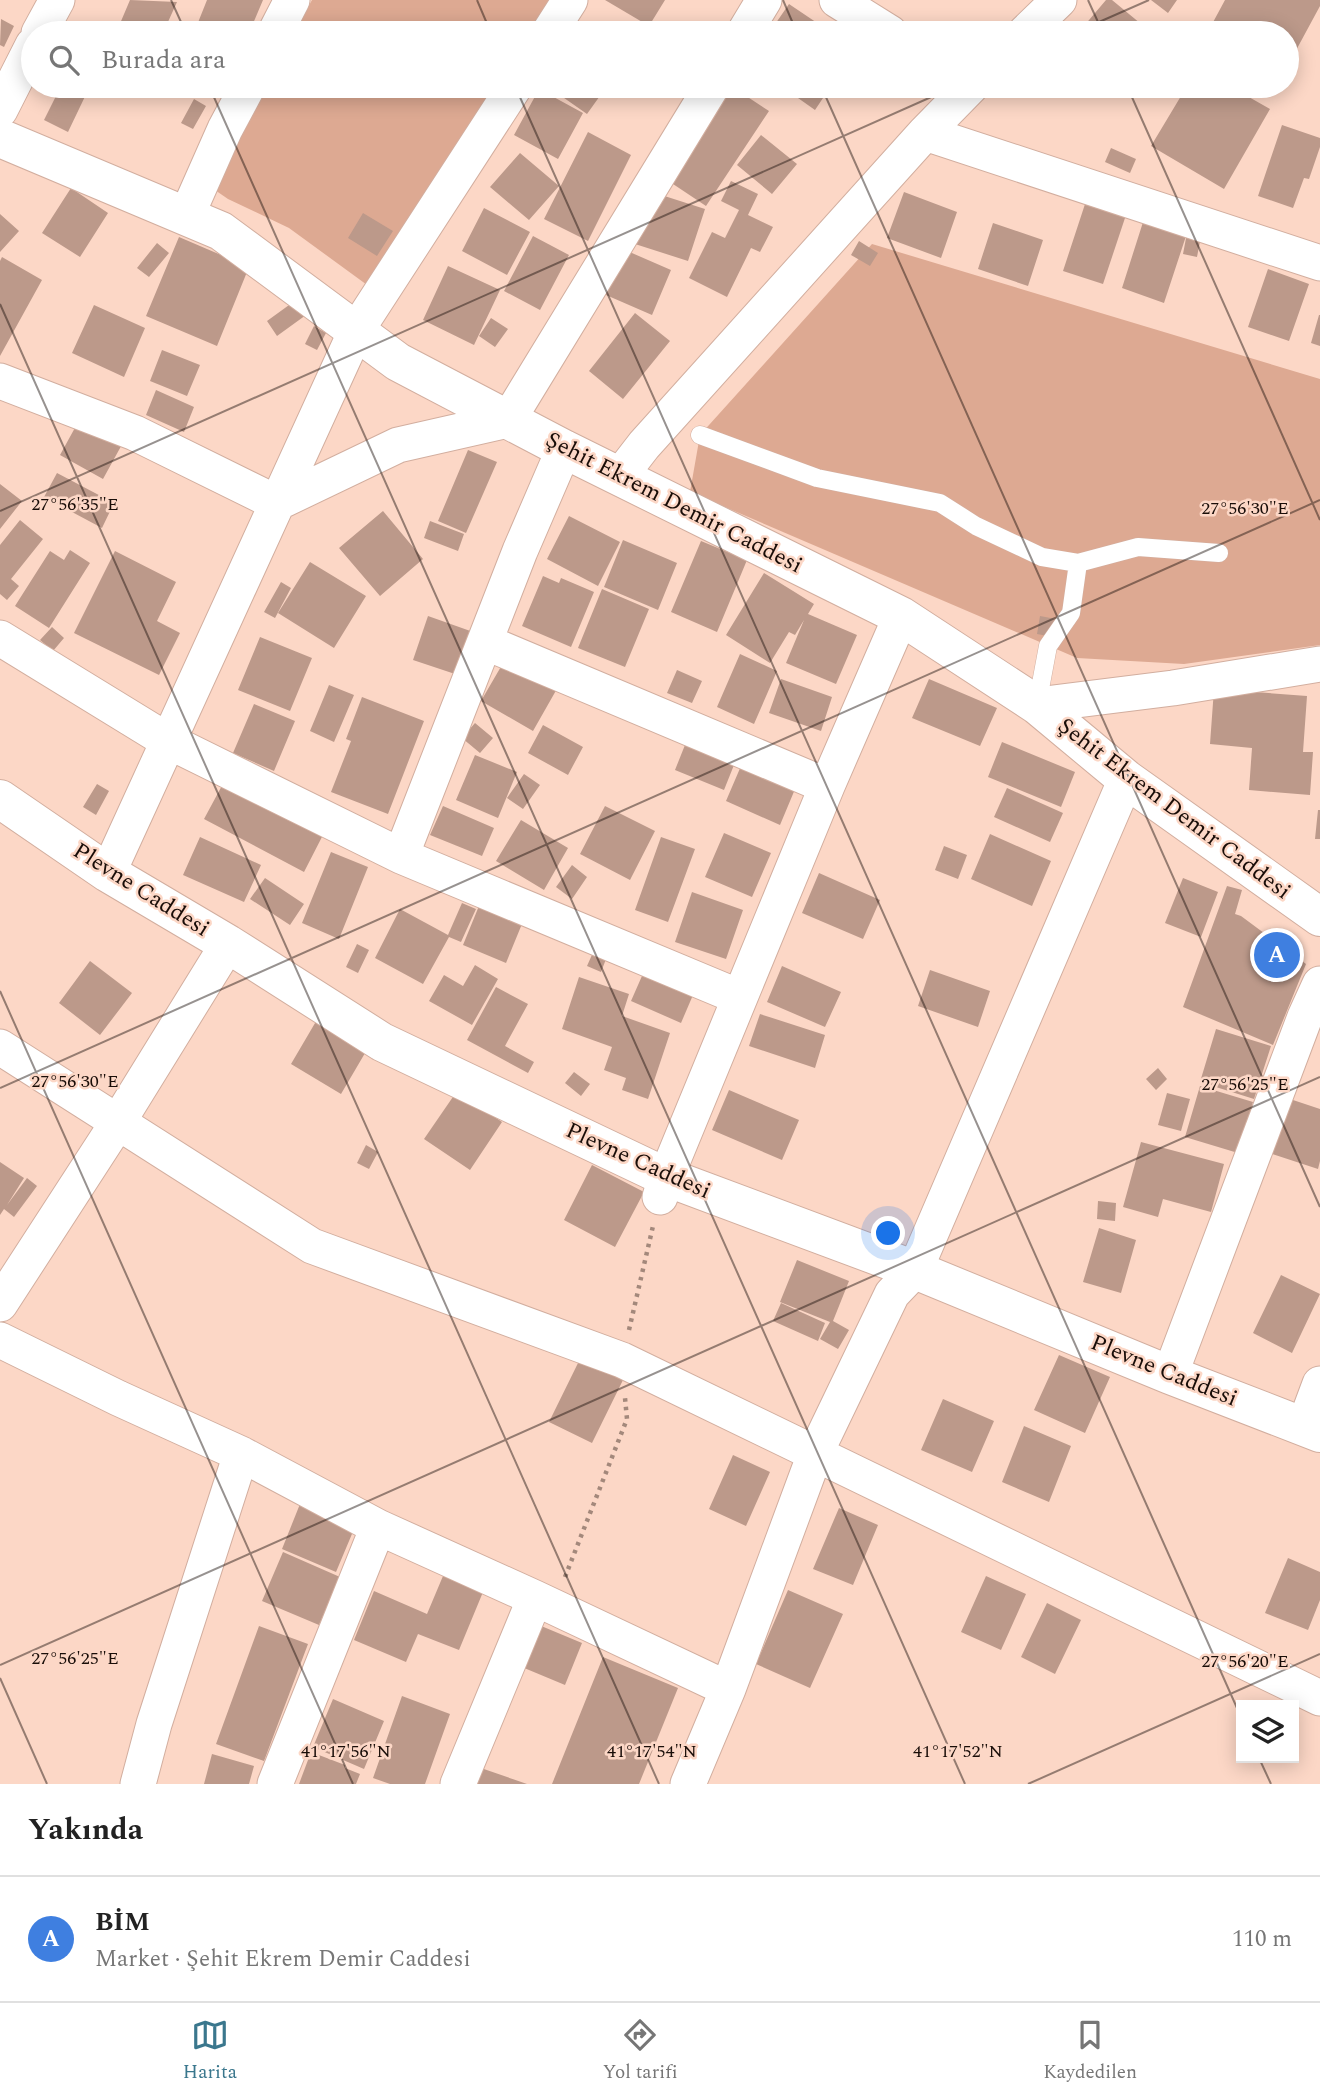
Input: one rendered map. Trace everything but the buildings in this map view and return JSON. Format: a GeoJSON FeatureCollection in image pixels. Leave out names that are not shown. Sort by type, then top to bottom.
{"type":"FeatureCollection","features":[{"type":"Feature","properties":{"kind":"street"},"geometry":{"type":"LineString","coordinates":[[46,21],[57,0]]}},
{"type":"Feature","properties":{"kind":"street"},"geometry":{"type":"LineString","coordinates":[[281,21],[292,0]]}},
{"type":"Feature","properties":{"kind":"street"},"geometry":{"type":"LineString","coordinates":[[557,21],[570,0]]}},
{"type":"Feature","properties":{"kind":"street"},"geometry":{"type":"LineString","coordinates":[[751,21],[764,0]]}},
{"type":"Feature","properties":{"kind":"street"},"geometry":{"type":"LineString","coordinates":[[837,0],[871,21]]}},
{"type":"Feature","properties":{"kind":"street"},"geometry":{"type":"LineString","coordinates":[[1037,21],[1059,0]]}},
{"type":"Feature","properties":{"kind":"street"},"geometry":{"type":"LineString","coordinates":[[0,110],[21,69]]}},
{"type":"Feature","properties":{"kind":"street"},"geometry":{"type":"LineString","coordinates":[[186,217],[242,98]]}},
{"type":"Feature","properties":{"kind":"street"},"geometry":{"type":"LineString","coordinates":[[108,873],[356,331],[507,98]]}},
{"type":"Feature","properties":{"kind":"street"},"geometry":{"type":"LineString","coordinates":[[277,503],[398,445],[508,419],[705,98]]}},
{"type":"Feature","properties":{"kind":"street"},"geometry":{"type":"LineString","coordinates":[[620,477],[644,445],[958,98]]}},
{"type":"Feature","properties":{"kind":"street"},"geometry":{"type":"LineString","coordinates":[[960,98],[968,147]]}},
{"type":"Feature","properties":{"kind":"street"},"geometry":{"type":"LineString","coordinates":[[925,133],[1320,263]]}},
{"type":"Feature","properties":{"kind":"street","name":"Şehit Ekrem Demir Caddesi"},"geometry":{"type":"LineString","coordinates":[[0,138],[221,232],[398,362],[564,449],[901,616],[1037,705],[1126,779],[1320,917]]}},
{"type":"Feature","properties":{"kind":"street"},"geometry":{"type":"LineString","coordinates":[[2,386],[135,433],[277,503]]}},
{"type":"Feature","properties":{"kind":"street"},"geometry":{"type":"LineString","coordinates":[[401,856],[520,551],[564,449]]}},
{"type":"Feature","properties":{"kind":"street"},"geometry":{"type":"LineString","coordinates":[[663,1187],[739,997],[901,616]]}},
{"type":"Feature","properties":{"kind":"street"},"geometry":{"type":"LineString","coordinates":[[0,638],[168,741],[401,856],[739,997]]}},
{"type":"Feature","properties":{"kind":"street"},"geometry":{"type":"LineString","coordinates":[[485,642],[827,786]]}},
{"type":"Feature","properties":{"kind":"street"},"geometry":{"type":"LineString","coordinates":[[1037,705],[1173,688],[1320,664]]}},
{"type":"Feature","properties":{"kind":"street"},"geometry":{"type":"LineString","coordinates":[[688,1784],[728,1689],[815,1454],[892,1294],[915,1270],[1126,779]]}},
{"type":"Feature","properties":{"kind":"street","name":"Plevne Caddesi"},"geometry":{"type":"LineString","coordinates":[[0,799],[108,873],[228,944],[382,1042],[663,1187],[915,1270],[1312,1430]]}},
{"type":"Feature","properties":{"kind":"street"},"geometry":{"type":"LineString","coordinates":[[0,1304],[118,1122],[228,944]]}},
{"type":"Feature","properties":{"kind":"street"},"geometry":{"type":"LineString","coordinates":[[1170,1375],[1305,1017],[1320,984]]}},
{"type":"Feature","properties":{"kind":"street"},"geometry":{"type":"LineString","coordinates":[[0,1047],[312,1246],[622,1360],[1320,1698]]}},
{"type":"Feature","properties":{"kind":"street"},"geometry":{"type":"LineString","coordinates":[[0,1340],[241,1454],[378,1527],[728,1689]]}},
{"type":"Feature","properties":{"kind":"street"},"geometry":{"type":"LineString","coordinates":[[1312,1430],[1320,1384]]}},
{"type":"Feature","properties":{"kind":"street"},"geometry":{"type":"LineString","coordinates":[[138,1784],[154,1724],[241,1454]]}},
{"type":"Feature","properties":{"kind":"street"},"geometry":{"type":"LineString","coordinates":[[275,1784],[378,1527]]}},
{"type":"Feature","properties":{"kind":"street"},"geometry":{"type":"LineString","coordinates":[[458,1784],[546,1603]]}},
{"type":"Feature","properties":{"kind":"lane"},"geometry":{"type":"LineString","coordinates":[[700,435],[817,478],[940,503],[976,526],[1042,557],[1078,563],[1138,547],[1219,553]]}},
{"type":"Feature","properties":{"kind":"lane"},"geometry":{"type":"LineString","coordinates":[[1037,705],[1048,646],[1071,613],[1078,563]]}},
{"type":"Feature","properties":{"kind":"path"},"geometry":{"type":"LineString","coordinates":[[546,1603],[565,1578],[627,1419],[622,1360],[663,1187]]}},
{"type":"Feature","properties":{"kind":"shaded area"},"geometry":{"type":"Polygon","coordinates":[[[312,0],[557,0],[544,21],[301,21],[312,0]]]}},
{"type":"Feature","properties":{"kind":"shaded area"},"geometry":{"type":"Polygon","coordinates":[[[260,98],[495,98],[374,290],[289,228],[228,199],[212,188],[260,98]]]}},
{"type":"Feature","properties":{"kind":"shaded area"},"geometry":{"type":"Polygon","coordinates":[[[872,244],[1320,379],[1320,645],[1184,664],[1077,658],[690,492],[700,435],[872,244]]]}},
{"type":"Feature","properties":{"kind":"place","name":"BİM"},"geometry":{"type":"Point","coordinates":[1277,955]}}]}
